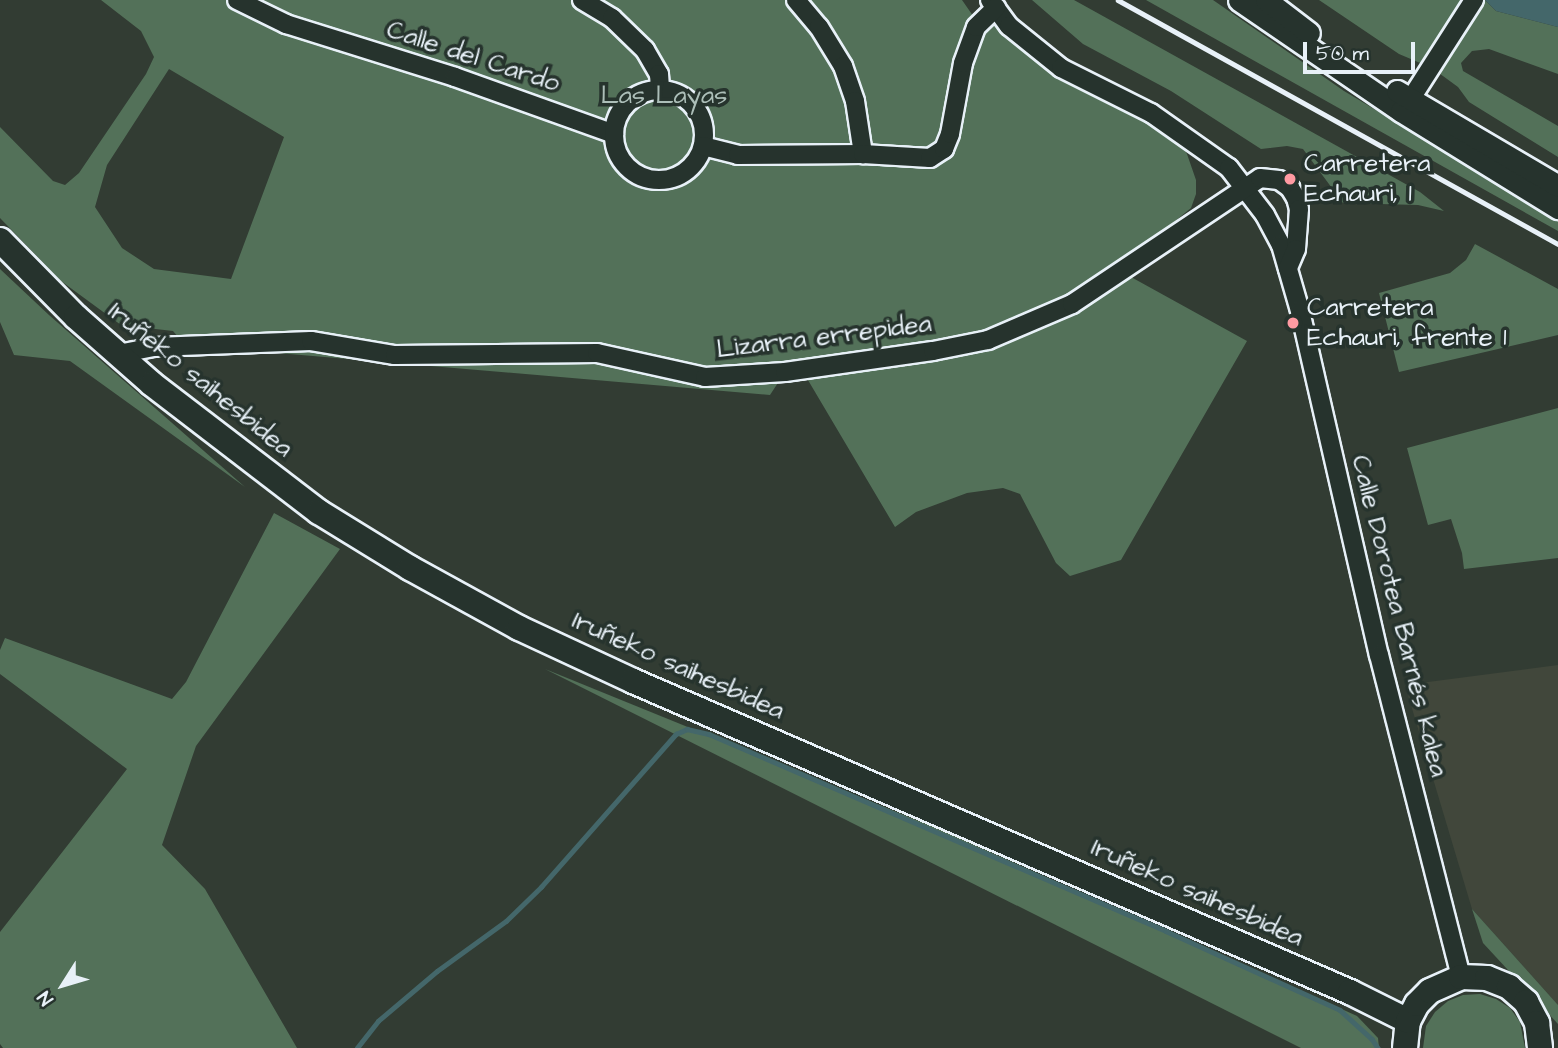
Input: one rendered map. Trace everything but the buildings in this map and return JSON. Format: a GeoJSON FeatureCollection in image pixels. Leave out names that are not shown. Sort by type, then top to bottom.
{"type":"FeatureCollection","features":[{"type":"Feature","properties":{"kind":"highway","name":"Iruñeko saihesbidea"},"geometry":{"type":"LineString","coordinates":[[0,240],[76,317],[232,448],[319,512],[410,568],[519,628],[633,681],[1350,992],[1408,1021]]}},
{"type":"Feature","properties":{"kind":"highway"},"geometry":{"type":"LineString","coordinates":[[1405,1048],[1408,1021],[1417,1004],[1430,991],[1461,977],[1487,978],[1509,987],[1526,1002],[1537,1023],[1540,1048]]}},
{"type":"Feature","properties":{"kind":"main road"},"geometry":{"type":"LineString","coordinates":[[1239,0],[1558,208]]}},
{"type":"Feature","properties":{"kind":"main road"},"geometry":{"type":"LineString","coordinates":[[1266,0],[1405,106],[1558,186]]}},
{"type":"Feature","properties":{"kind":"street","name":"Calle del Cardo"},"geometry":{"type":"LineString","coordinates":[[237,0],[286,24],[455,77],[614,134]]}},
{"type":"Feature","properties":{"kind":"street"},"geometry":{"type":"LineString","coordinates":[[582,0],[612,18],[645,50],[659,74],[660,90]]}},
{"type":"Feature","properties":{"kind":"street"},"geometry":{"type":"LineString","coordinates":[[796,0],[819,27],[843,65],[855,101],[863,154]]}},
{"type":"Feature","properties":{"kind":"street"},"geometry":{"type":"LineString","coordinates":[[1405,106],[1474,0]]}},
{"type":"Feature","properties":{"kind":"street"},"geometry":{"type":"LineString","coordinates":[[703,146],[738,155],[863,154],[930,158],[944,149],[950,134],[963,62],[976,27],[993,4],[1031,47],[1061,68],[1167,122],[1210,153],[1245,186],[1265,215],[1288,268]]}},
{"type":"Feature","properties":{"kind":"street"},"geometry":{"type":"LineString","coordinates":[[660,90],[674,92],[695,108],[704,132],[703,146],[697,159],[676,177],[649,179],[627,166],[620,157],[614,134],[620,114],[634,98],[660,90]]}},
{"type":"Feature","properties":{"kind":"street","name":"Lizarra errepidea"},"geometry":{"type":"LineString","coordinates":[[118,354],[155,347],[311,341],[395,355],[597,353],[705,377],[762,375],[868,361],[988,340],[1030,324],[1072,304],[1260,178],[1279,180],[1290,188],[1296,198],[1299,209],[1296,249],[1288,268]]}},
{"type":"Feature","properties":{"kind":"street","name":"Calle Dorotea Barnés kalea"},"geometry":{"type":"LineString","coordinates":[[1288,268],[1379,655],[1461,977]]}},
{"type":"Feature","properties":{"kind":"shaded area"},"geometry":{"type":"Polygon","coordinates":[[[1558,665],[1558,1005],[1472,909],[1405,685],[1558,665]]]}},
{"type":"Feature","properties":{"kind":"green space","name":"Las Layas"},"geometry":{"type":"Polygon","coordinates":[[[101,0],[962,0],[985,33],[996,8],[1061,68],[1167,122],[1187,154],[1196,180],[1196,194],[1191,208],[1119,267],[1131,277],[1247,341],[1121,560],[1070,576],[1056,563],[1020,494],[1003,488],[967,493],[916,512],[895,527],[802,370],[785,372],[770,395],[185,345],[173,331],[121,325],[61,281],[0,218],[0,127],[53,181],[65,185],[79,173],[146,74],[154,57],[141,31],[101,0]],[[169,69],[107,165],[95,207],[122,248],[154,269],[231,279],[284,137],[169,69]]]}},
{"type":"Feature","properties":{"kind":"green space"},"geometry":{"type":"Polygon","coordinates":[[[1032,0],[1074,0],[1420,192],[1444,211],[1418,205],[1343,203],[1303,149],[1287,146],[1261,149],[1171,91],[1083,44],[1032,0]]]}},
{"type":"Feature","properties":{"kind":"green space"},"geometry":{"type":"Polygon","coordinates":[[[1146,0],[1213,0],[1344,91],[1558,219],[1558,231],[1146,0]]]}},
{"type":"Feature","properties":{"kind":"green space"},"geometry":{"type":"Polygon","coordinates":[[[1319,0],[1485,0],[1496,11],[1558,27],[1558,74],[1489,49],[1472,51],[1461,63],[1463,71],[1558,126],[1558,157],[1469,102],[1458,87],[1432,68],[1399,54],[1319,0]]]}},
{"type":"Feature","properties":{"kind":"green space"},"geometry":{"type":"Polygon","coordinates":[[[1475,244],[1558,289],[1558,335],[1399,372],[1379,293],[1450,273],[1466,260],[1475,244]]]}},
{"type":"Feature","properties":{"kind":"green space"},"geometry":{"type":"Polygon","coordinates":[[[0,269],[245,487],[70,361],[14,355],[0,322],[0,269]]]}},
{"type":"Feature","properties":{"kind":"green space"},"geometry":{"type":"Polygon","coordinates":[[[1558,408],[1558,558],[1464,569],[1451,519],[1428,525],[1407,448],[1558,408]]]}},
{"type":"Feature","properties":{"kind":"green space"},"geometry":{"type":"Polygon","coordinates":[[[274,513],[340,549],[196,746],[162,845],[205,889],[297,1048],[3,1048],[0,1044],[0,932],[127,769],[0,674],[0,650],[5,638],[172,699],[186,682],[274,513]]]}},
{"type":"Feature","properties":{"kind":"green space"},"geometry":{"type":"Polygon","coordinates":[[[545,669],[936,828],[1335,1006],[1357,1016],[1378,1038],[1379,1048],[1301,1048],[545,669]]]}},
{"type":"Feature","properties":{"kind":"green space"},"geometry":{"type":"Polygon","coordinates":[[[1472,909],[1558,1005],[1558,1024],[1483,943],[1472,909]]]}},
{"type":"Feature","properties":{"kind":"green space"},"geometry":{"type":"Polygon","coordinates":[[[1480,994],[1496,999],[1510,1008],[1520,1022],[1525,1048],[1423,1048],[1426,1026],[1435,1012],[1448,1001],[1463,995],[1480,994]]]}},
{"type":"Feature","properties":{"kind":"water"},"geometry":{"type":"Polygon","coordinates":[[[1485,0],[1558,0],[1558,27],[1496,11],[1485,0]]]}},
{"type":"Feature","properties":{"kind":"waterway"},"geometry":{"type":"LineString","coordinates":[[357,1048],[378,1021],[437,971],[506,921],[541,887],[676,734],[687,729],[709,734],[1166,931],[1340,1010],[1372,1039],[1378,1048]]}},
{"type":"Feature","properties":{"kind":"railway"},"geometry":{"type":"LineString","coordinates":[[1118,0],[1558,244]]}},
{"type":"Feature","properties":{"kind":"place","name":"Carretera Echauri, 1"},"geometry":{"type":"Point","coordinates":[1290,179]}},
{"type":"Feature","properties":{"kind":"place","name":"Carretera Echauri, frente 1"},"geometry":{"type":"Point","coordinates":[1293,323]}}]}
